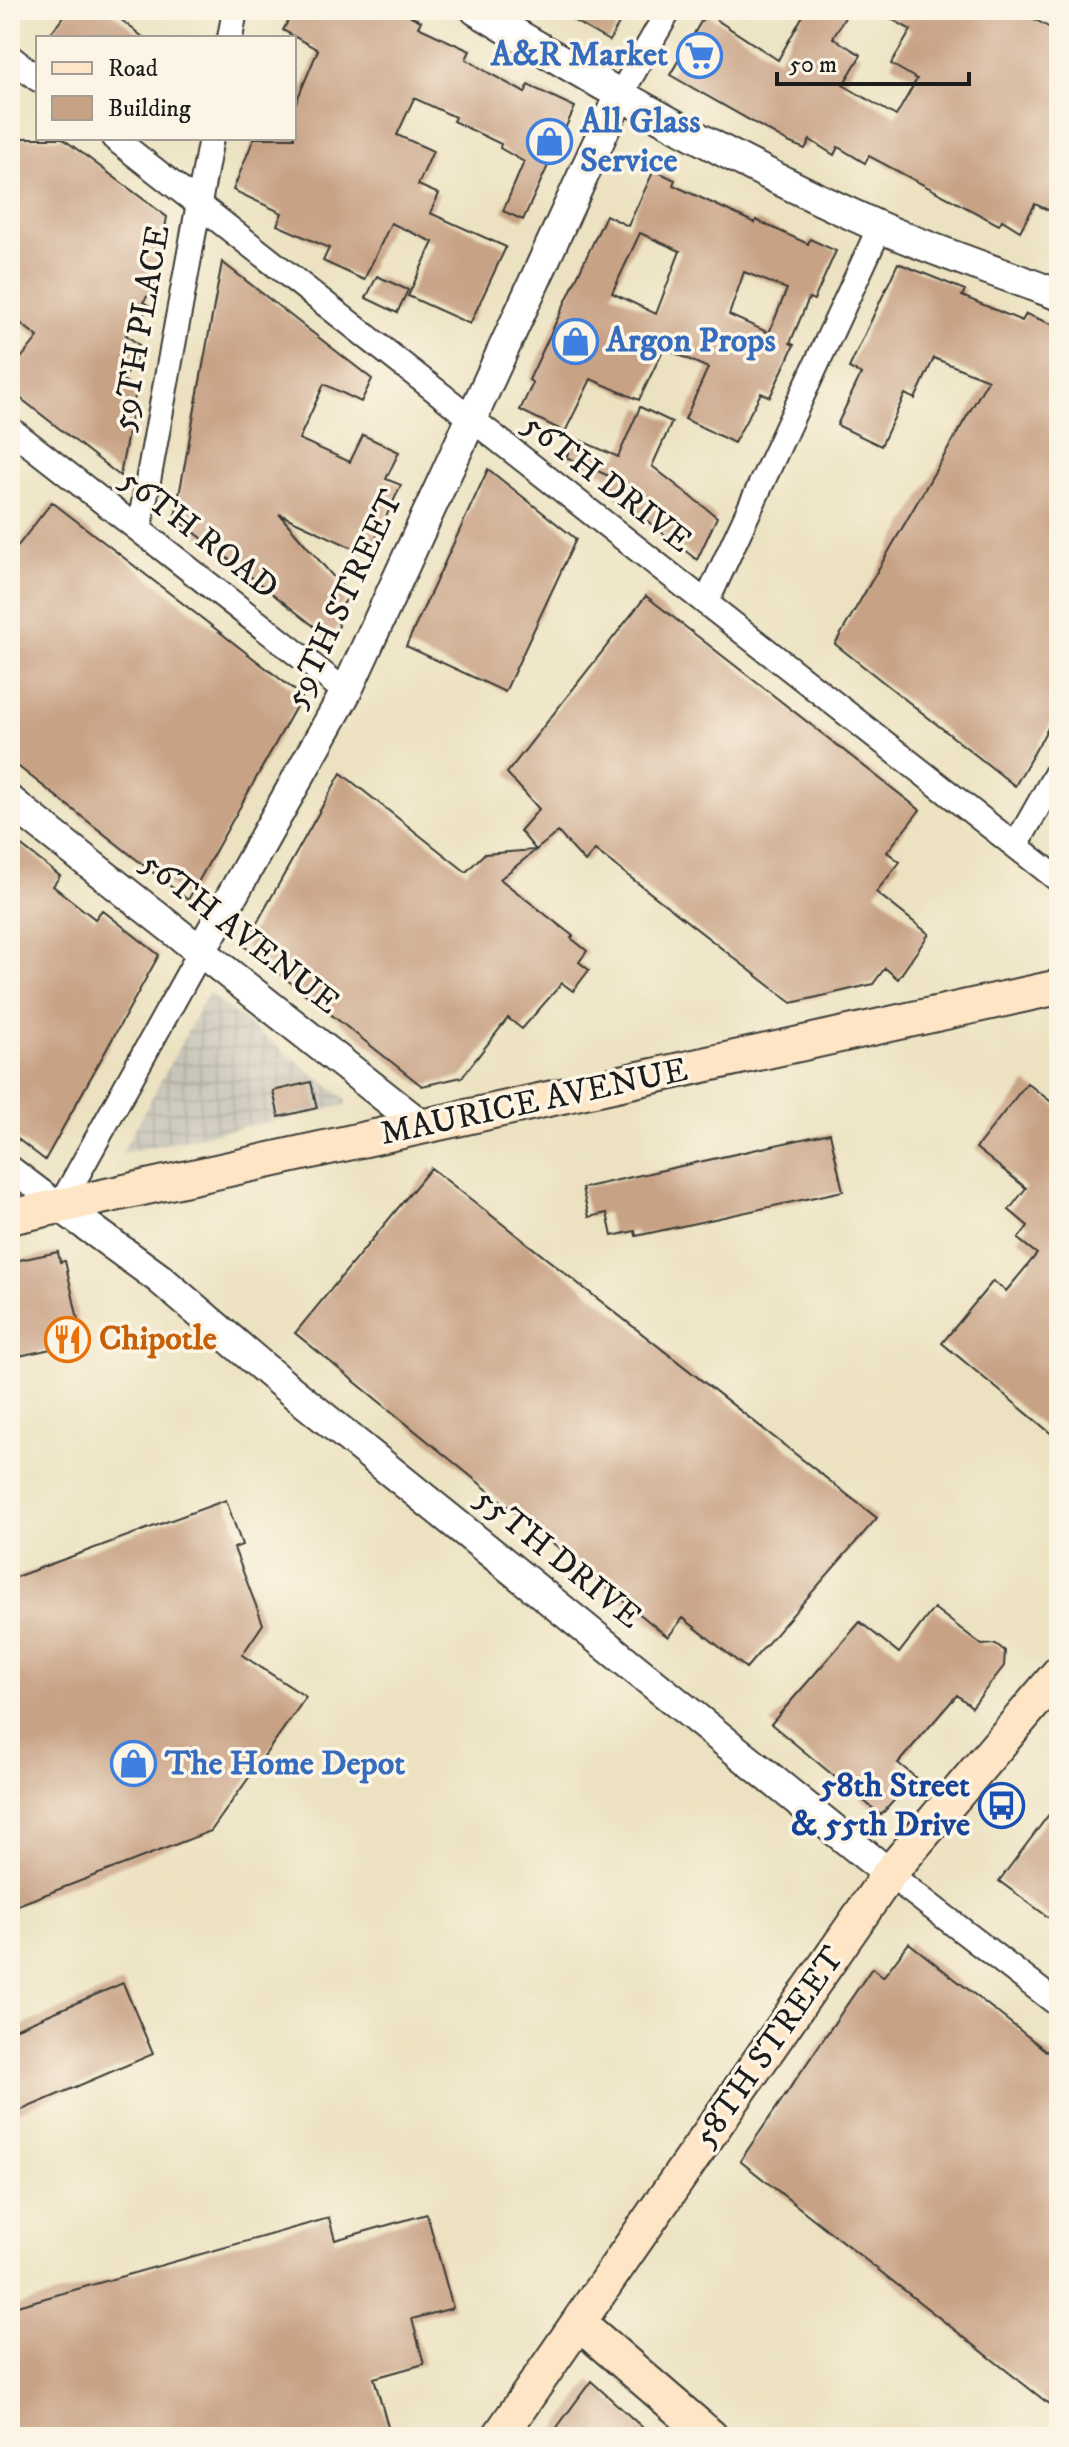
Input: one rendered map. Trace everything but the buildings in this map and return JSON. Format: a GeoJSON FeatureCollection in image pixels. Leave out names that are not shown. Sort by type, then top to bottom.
{"type":"FeatureCollection","features":[{"type":"Feature","properties":{"kind":"main road","name":"MAURICE AVENUE"},"geometry":{"type":"LineString","coordinates":[[10,1217],[1059,987]]}},
{"type":"Feature","properties":{"kind":"main road","name":"58TH STREET"},"geometry":{"type":"LineString","coordinates":[[499,2437],[889,1874],[1059,1673]]}},
{"type":"Feature","properties":{"kind":"main road"},"geometry":{"type":"LineString","coordinates":[[580,2324],[711,2437]]}},
{"type":"Feature","properties":{"kind":"street"},"geometry":{"type":"LineString","coordinates":[[230,36],[235,10]]}},
{"type":"Feature","properties":{"kind":"street"},"geometry":{"type":"LineString","coordinates":[[476,10],[619,97],[749,166],[880,227],[1059,295]]}},
{"type":"Feature","properties":{"kind":"street","name":"59TH STREET"},"geometry":{"type":"LineString","coordinates":[[60,1206],[346,692],[619,97],[669,10]]}},
{"type":"Feature","properties":{"kind":"street"},"geometry":{"type":"LineString","coordinates":[[10,57],[36,77]]}},
{"type":"Feature","properties":{"kind":"street","name":"56TH DRIVE"},"geometry":{"type":"LineString","coordinates":[[117,140],[1059,880]]}},
{"type":"Feature","properties":{"kind":"street","name":"59TH PLACE"},"geometry":{"type":"LineString","coordinates":[[139,530],[211,140]]}},
{"type":"Feature","properties":{"kind":"street"},"geometry":{"type":"LineString","coordinates":[[706,603],[880,227]]}},
{"type":"Feature","properties":{"kind":"street","name":"56TH ROAD"},"geometry":{"type":"LineString","coordinates":[[10,429],[346,692]]}},
{"type":"Feature","properties":{"kind":"street"},"geometry":{"type":"LineString","coordinates":[[1016,845],[1059,769]]}},
{"type":"Feature","properties":{"kind":"street","name":"56TH AVENUE"},"geometry":{"type":"LineString","coordinates":[[10,801],[422,1126]]}},
{"type":"Feature","properties":{"kind":"street","name":"55TH DRIVE"},"geometry":{"type":"LineString","coordinates":[[10,1168],[160,1279],[297,1396],[889,1874],[1059,2005]]}},
{"type":"Feature","properties":{"kind":"shaded area"},"geometry":{"type":"Polygon","coordinates":[[[208,993],[346,1099],[346,1105],[122,1153],[208,993]]]}},
{"type":"Feature","properties":{"kind":"place","name":"A&R Market"},"geometry":{"type":"Point","coordinates":[699,55]}},
{"type":"Feature","properties":{"kind":"place","name":"All Glass Service"},"geometry":{"type":"Point","coordinates":[549,142]}},
{"type":"Feature","properties":{"kind":"place","name":"Argon Props"},"geometry":{"type":"Point","coordinates":[575,341]}},
{"type":"Feature","properties":{"kind":"place","name":"Chipotle"},"geometry":{"type":"Point","coordinates":[68,1339]}},
{"type":"Feature","properties":{"kind":"place","name":"The Home Depot"},"geometry":{"type":"Point","coordinates":[134,1764]}},
{"type":"Feature","properties":{"kind":"place","name":"58th Street & 55th Drive"},"geometry":{"type":"Point","coordinates":[1001,1806]}}]}
